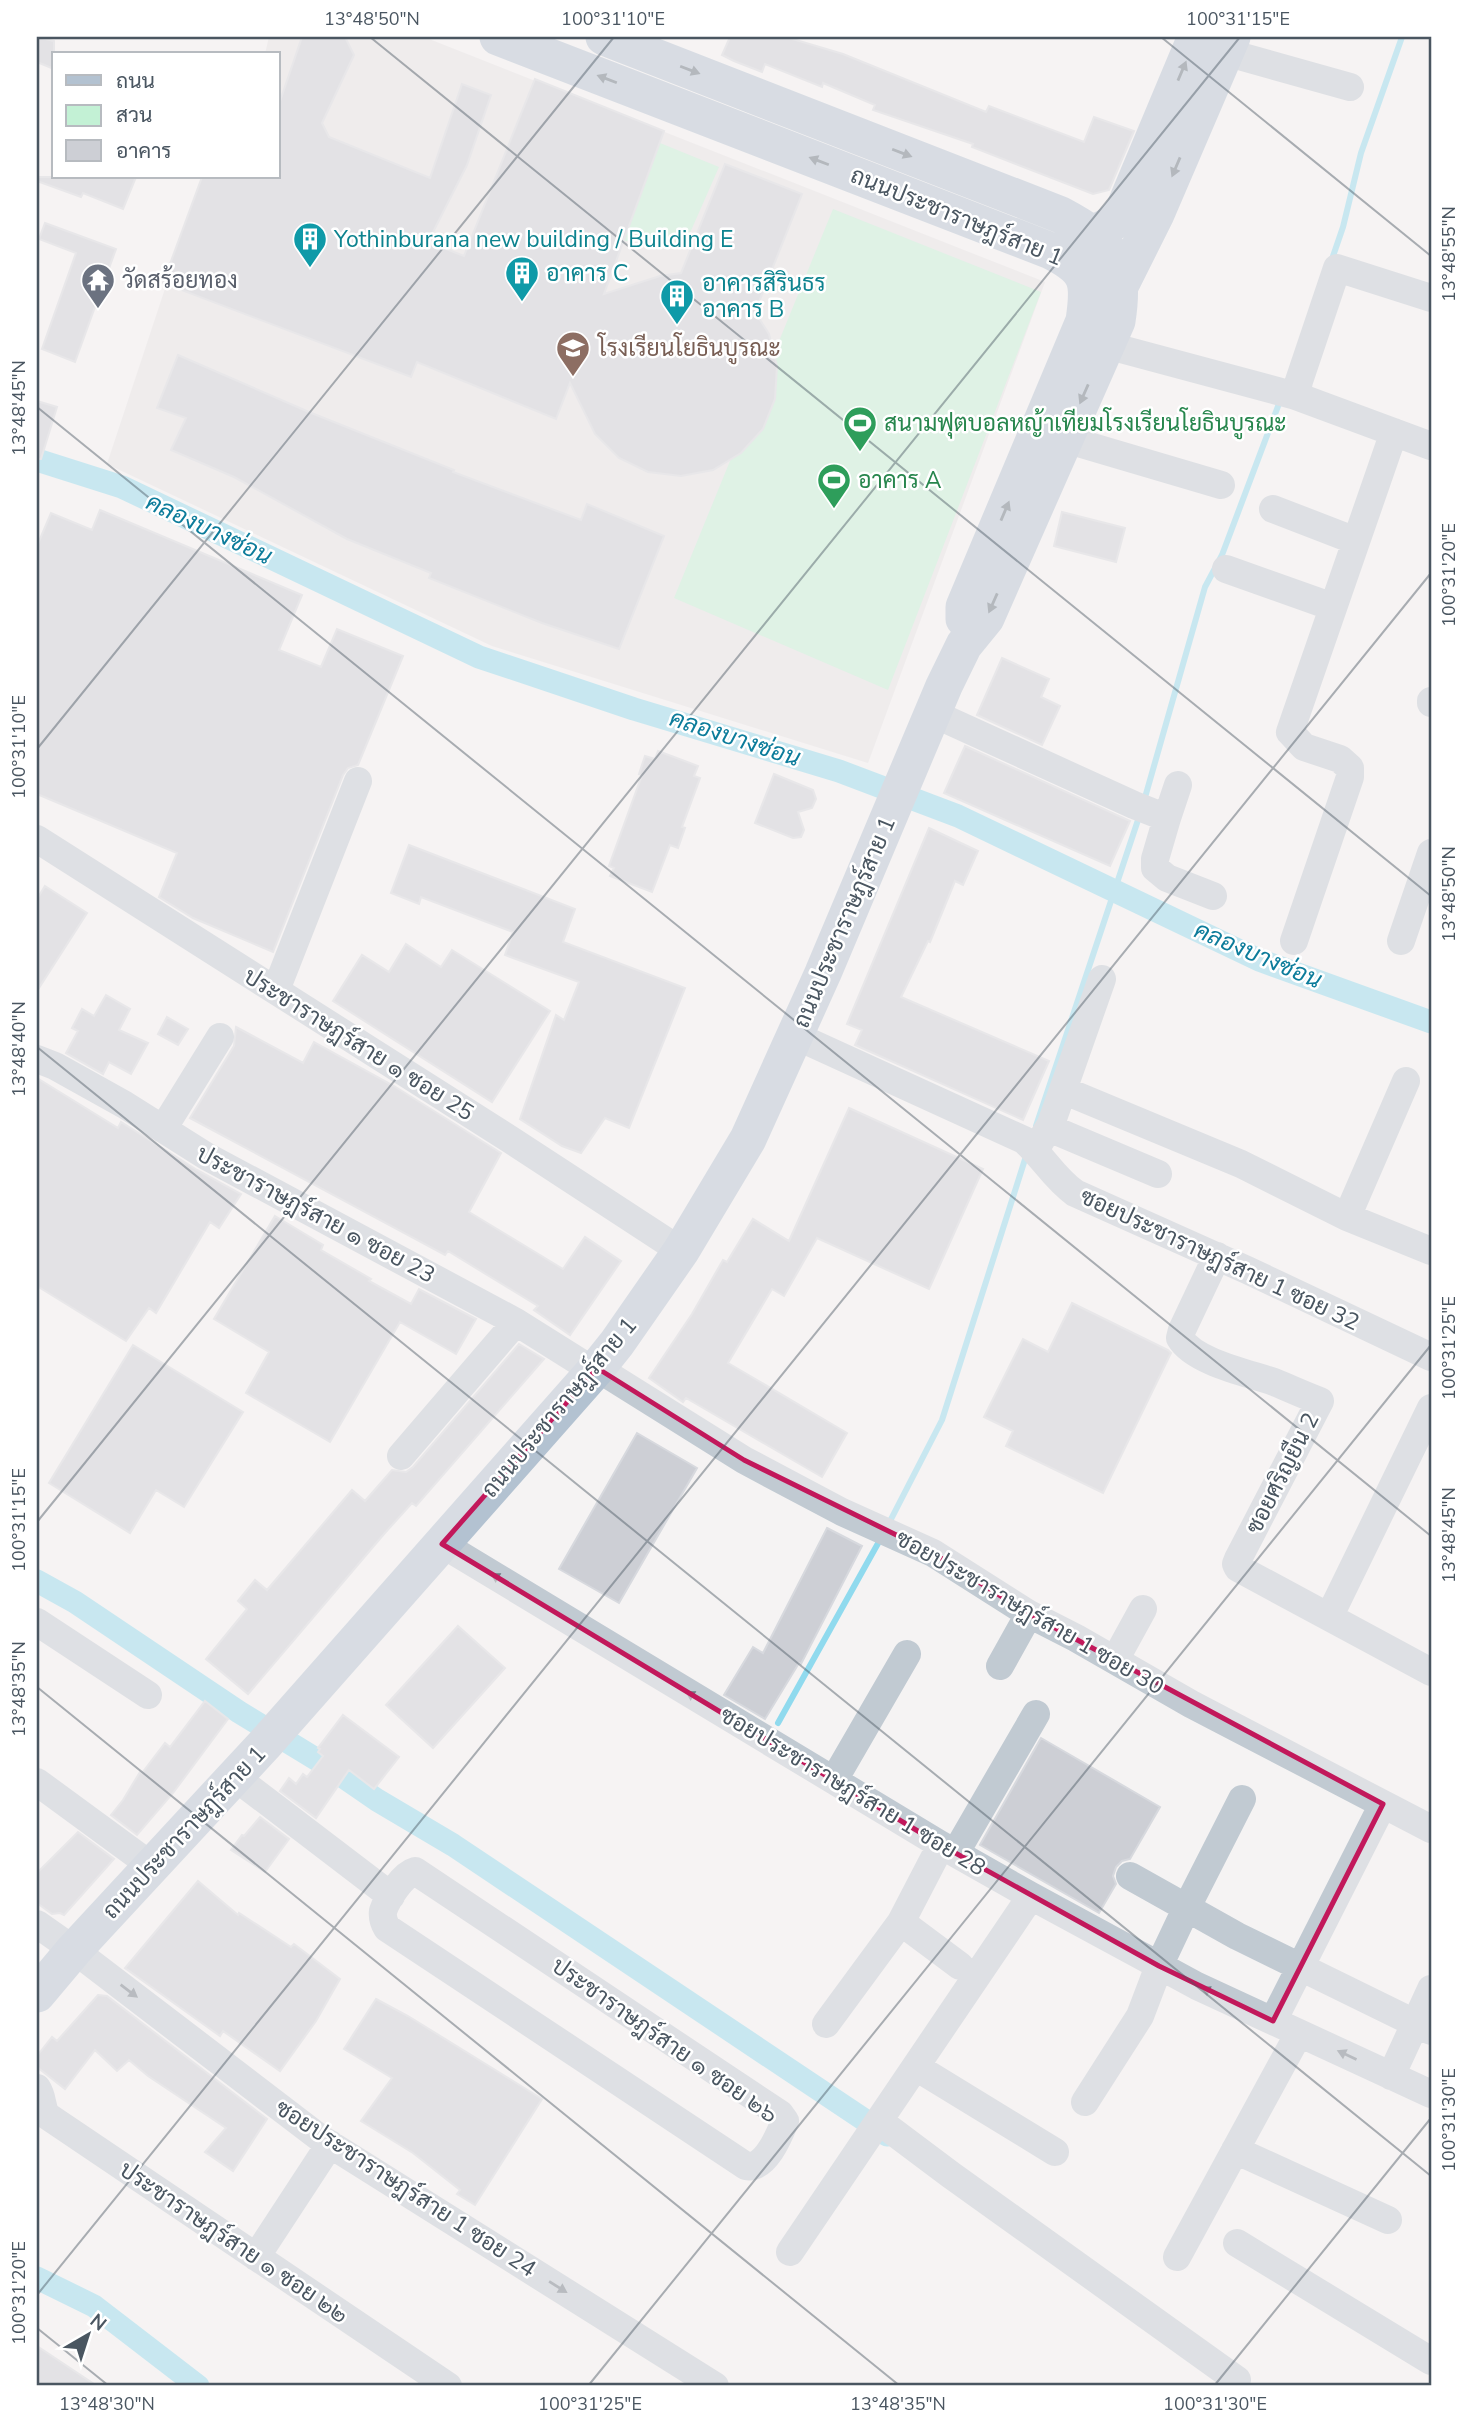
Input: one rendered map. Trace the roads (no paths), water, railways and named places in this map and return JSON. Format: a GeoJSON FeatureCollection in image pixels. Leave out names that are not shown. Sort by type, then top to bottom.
{"type":"FeatureCollection","features":[{"type":"Feature","properties":{"kind":"main road","name":"ถนนประชาราษฎร์สาย 1"},"geometry":{"type":"LineString","coordinates":[[498,37],[1051,251],[1073,262],[1087,286],[1084,321],[964,607],[964,645]]}},
{"type":"Feature","properties":{"kind":"main road","name":"ถนนประชาราษฎร์สาย 1"},"geometry":{"type":"LineString","coordinates":[[604,37],[1060,215],[1093,233],[1105,246],[1115,262],[1121,284]]}},
{"type":"Feature","properties":{"kind":"main road","name":"ถนนประชาราษฎร์สาย 1"},"geometry":{"type":"LineString","coordinates":[[1093,233],[1118,220],[1182,113],[1218,42]]}},
{"type":"Feature","properties":{"kind":"main road","name":"ถนนประชาราษฎร์สาย 1"},"geometry":{"type":"LineString","coordinates":[[37,1994],[264,1745],[596,1369],[618,1343],[681,1251],[748,1139],[796,1036],[932,713],[964,645],[986,618],[1117,321],[1121,284],[1156,214],[1182,113]]}},
{"type":"Feature","properties":{"kind":"street"},"geometry":{"type":"LineString","coordinates":[[1218,42],[1350,87]]}},
{"type":"Feature","properties":{"kind":"street"},"geometry":{"type":"LineString","coordinates":[[1288,394],[1299,381],[1337,268],[1431,298]]}},
{"type":"Feature","properties":{"kind":"street"},"geometry":{"type":"LineString","coordinates":[[1106,345],[1288,394],[1431,446]]}},
{"type":"Feature","properties":{"kind":"street"},"geometry":{"type":"LineString","coordinates":[[1294,941],[1350,777],[1350,768],[1347,763],[1304,747],[1290,732],[1394,432]]}},
{"type":"Feature","properties":{"kind":"street"},"geometry":{"type":"LineString","coordinates":[[1065,439],[1221,485]]}},
{"type":"Feature","properties":{"kind":"street"},"geometry":{"type":"LineString","coordinates":[[1273,509],[1356,541]]}},
{"type":"Feature","properties":{"kind":"street"},"geometry":{"type":"LineString","coordinates":[[1226,569],[1333,607]]}},
{"type":"Feature","properties":{"kind":"street"},"geometry":{"type":"LineString","coordinates":[[932,713],[1152,813]]}},
{"type":"Feature","properties":{"kind":"street"},"geometry":{"type":"LineString","coordinates":[[276,990],[358,781]]}},
{"type":"Feature","properties":{"kind":"street"},"geometry":{"type":"LineString","coordinates":[[1178,785],[1152,813],[1155,868],[1167,878],[1213,896]]}},
{"type":"Feature","properties":{"kind":"street","name":"ประชาราษฎร์สาย ๑ ซอย 25"},"geometry":{"type":"LineString","coordinates":[[37,839],[681,1251]]}},
{"type":"Feature","properties":{"kind":"street"},"geometry":{"type":"LineString","coordinates":[[1401,941],[1431,853]]}},
{"type":"Feature","properties":{"kind":"street"},"geometry":{"type":"LineString","coordinates":[[1102,979],[1063,1090],[1035,1142],[1158,1174]]}},
{"type":"Feature","properties":{"kind":"street","name":"ซอยประชาราษฎร์สาย 1 ซอย 32"},"geometry":{"type":"LineString","coordinates":[[796,1036],[1035,1142],[1060,1182],[1075,1193],[1217,1256],[1431,1357]]}},
{"type":"Feature","properties":{"kind":"street"},"geometry":{"type":"LineString","coordinates":[[163,1129],[220,1037]]}},
{"type":"Feature","properties":{"kind":"street","name":"ประชาราษฎร์สาย ๑ ซอย 23"},"geometry":{"type":"LineString","coordinates":[[37,1059],[78,1079],[206,1156],[516,1322],[596,1369]]}},
{"type":"Feature","properties":{"kind":"street"},"geometry":{"type":"LineString","coordinates":[[1347,1217],[1406,1081]]}},
{"type":"Feature","properties":{"kind":"street"},"geometry":{"type":"LineString","coordinates":[[1063,1090],[1241,1164],[1347,1217],[1431,1251]]}},
{"type":"Feature","properties":{"kind":"street","name":"ซอยศริญยืน 2"},"geometry":{"type":"LineString","coordinates":[[1217,1256],[1182,1330],[1180,1338],[1184,1344],[1212,1361],[1320,1401],[1238,1559],[1238,1568],[1431,1672]]}},
{"type":"Feature","properties":{"kind":"street"},"geometry":{"type":"LineString","coordinates":[[401,1456],[516,1322]]}},
{"type":"Feature","properties":{"kind":"street","name":"ซอยประชาราษฎร์สาย 1 ซอย 30"},"geometry":{"type":"LineString","coordinates":[[596,1369],[744,1460],[842,1512],[933,1553],[1029,1614],[1256,1740],[1431,1829]]}},
{"type":"Feature","properties":{"kind":"street"},"geometry":{"type":"LineString","coordinates":[[1334,1607],[1431,1408]]}},
{"type":"Feature","properties":{"kind":"street","name":"ซอยประชาราษฎร์สาย 1 ซอย 28"},"geometry":{"type":"LineString","coordinates":[[442,1544],[948,1849],[1031,1896],[1159,1966],[1431,2094]]}},
{"type":"Feature","properties":{"kind":"street"},"geometry":{"type":"LineString","coordinates":[[1115,1660],[1143,1609]]}},
{"type":"Feature","properties":{"kind":"street"},"geometry":{"type":"LineString","coordinates":[[1000,1666],[1029,1614]]}},
{"type":"Feature","properties":{"kind":"street"},"geometry":{"type":"LineString","coordinates":[[37,1622],[148,1695]]}},
{"type":"Feature","properties":{"kind":"street"},"geometry":{"type":"LineString","coordinates":[[834,1780],[907,1654]]}},
{"type":"Feature","properties":{"kind":"street"},"geometry":{"type":"LineString","coordinates":[[826,2024],[901,1922],[1036,1714]]}},
{"type":"Feature","properties":{"kind":"street"},"geometry":{"type":"LineString","coordinates":[[235,1777],[391,1896]]}},
{"type":"Feature","properties":{"kind":"street"},"geometry":{"type":"LineString","coordinates":[[37,1782],[153,1867]]}},
{"type":"Feature","properties":{"kind":"street"},"geometry":{"type":"LineString","coordinates":[[1085,2102],[1140,2016],[1159,1966],[1242,1799]]}},
{"type":"Feature","properties":{"kind":"street"},"geometry":{"type":"LineString","coordinates":[[1273,2021],[1383,1804]]}},
{"type":"Feature","properties":{"kind":"street","name":"ประชาราษฎร์สาย ๑ ซอย ๒๖"},"geometry":{"type":"LineString","coordinates":[[410,1872],[421,1873],[780,2114],[785,2121],[761,2163],[753,2167],[746,2166],[387,1928],[383,1911],[391,1896],[410,1872]]}},
{"type":"Feature","properties":{"kind":"street"},"geometry":{"type":"LineString","coordinates":[[1130,1876],[1186,1909],[1423,2027]]}},
{"type":"Feature","properties":{"kind":"street"},"geometry":{"type":"LineString","coordinates":[[790,2252],[1031,1896]]}},
{"type":"Feature","properties":{"kind":"street"},"geometry":{"type":"LineString","coordinates":[[901,1922],[960,1966]]}},
{"type":"Feature","properties":{"kind":"street","name":"ซอยประชาราษฎร์สาย 1 ซอย 24"},"geometry":{"type":"LineString","coordinates":[[37,1924],[330,2144],[715,2386]]}},
{"type":"Feature","properties":{"kind":"street"},"geometry":{"type":"LineString","coordinates":[[1391,2076],[1423,2027],[1431,1989]]}},
{"type":"Feature","properties":{"kind":"street"},"geometry":{"type":"LineString","coordinates":[[1177,2257],[1299,2033]]}},
{"type":"Feature","properties":{"kind":"street"},"geometry":{"type":"LineString","coordinates":[[916,2067],[1055,2152]]}},
{"type":"Feature","properties":{"kind":"street","name":"ประชาราษฎร์สาย ๑ ซอย ๒๒"},"geometry":{"type":"LineString","coordinates":[[37,2088],[42,2096],[42,2107],[46,2115],[448,2386]]}},
{"type":"Feature","properties":{"kind":"street"},"geometry":{"type":"LineString","coordinates":[[874,2128],[951,2175],[1237,2380]]}},
{"type":"Feature","properties":{"kind":"street"},"geometry":{"type":"LineString","coordinates":[[256,2257],[330,2144]]}},
{"type":"Feature","properties":{"kind":"street"},"geometry":{"type":"LineString","coordinates":[[1235,2150],[1388,2220]]}},
{"type":"Feature","properties":{"kind":"street"},"geometry":{"type":"LineString","coordinates":[[1237,2242],[1431,2361]]}},
{"type":"Feature","properties":{"kind":"waterway"},"geometry":{"type":"LineString","coordinates":[[1331,262],[1343,227],[1361,153],[1402,37]]}},
{"type":"Feature","properties":{"kind":"waterway"},"geometry":{"type":"LineString","coordinates":[[1144,801],[1205,587],[1222,555],[1280,401]]}},
{"type":"Feature","properties":{"kind":"waterway","name":"คลองบางซ่อน"},"geometry":{"type":"LineString","coordinates":[[37,460],[122,487],[479,657],[634,709],[839,771],[958,816],[1259,960],[1431,1022]]}},
{"type":"Feature","properties":{"kind":"waterway"},"geometry":{"type":"LineString","coordinates":[[1036,1126],[1140,814]]}},
{"type":"Feature","properties":{"kind":"waterway"},"geometry":{"type":"LineString","coordinates":[[888,1525],[942,1420],[1027,1153]]}},
{"type":"Feature","properties":{"kind":"waterway"},"geometry":{"type":"LineString","coordinates":[[778,1723],[881,1538]]}},
{"type":"Feature","properties":{"kind":"waterway"},"geometry":{"type":"LineString","coordinates":[[37,1581],[75,1602],[377,1800],[453,1845],[887,2135]]}},
{"type":"Feature","properties":{"kind":"waterway"},"geometry":{"type":"LineString","coordinates":[[37,2278],[94,2306],[198,2386]]}},
{"type":"Feature","properties":{"kind":"place","name":"Yothinburana new building / Building E"},"geometry":{"type":"Point","coordinates":[310,269]}},
{"type":"Feature","properties":{"kind":"place","name":"อาคาร C"},"geometry":{"type":"Point","coordinates":[522,303]}},
{"type":"Feature","properties":{"kind":"place","name":"วัดสร้อยทอง"},"geometry":{"type":"Point","coordinates":[98,310]}},
{"type":"Feature","properties":{"kind":"place","name":"อาคารสิรินธร อาคาร B"},"geometry":{"type":"Point","coordinates":[677,326]}},
{"type":"Feature","properties":{"kind":"place","name":"โรงเรียนโยธินบูรณะ"},"geometry":{"type":"Point","coordinates":[573,378]}},
{"type":"Feature","properties":{"kind":"place","name":"สนามฟุตบอลหญ้าเทียมโรงเรียนโยธินบูรณะ"},"geometry":{"type":"Point","coordinates":[860,453]}},
{"type":"Feature","properties":{"kind":"place","name":"อาคาร A"},"geometry":{"type":"Point","coordinates":[834,510]}}]}
